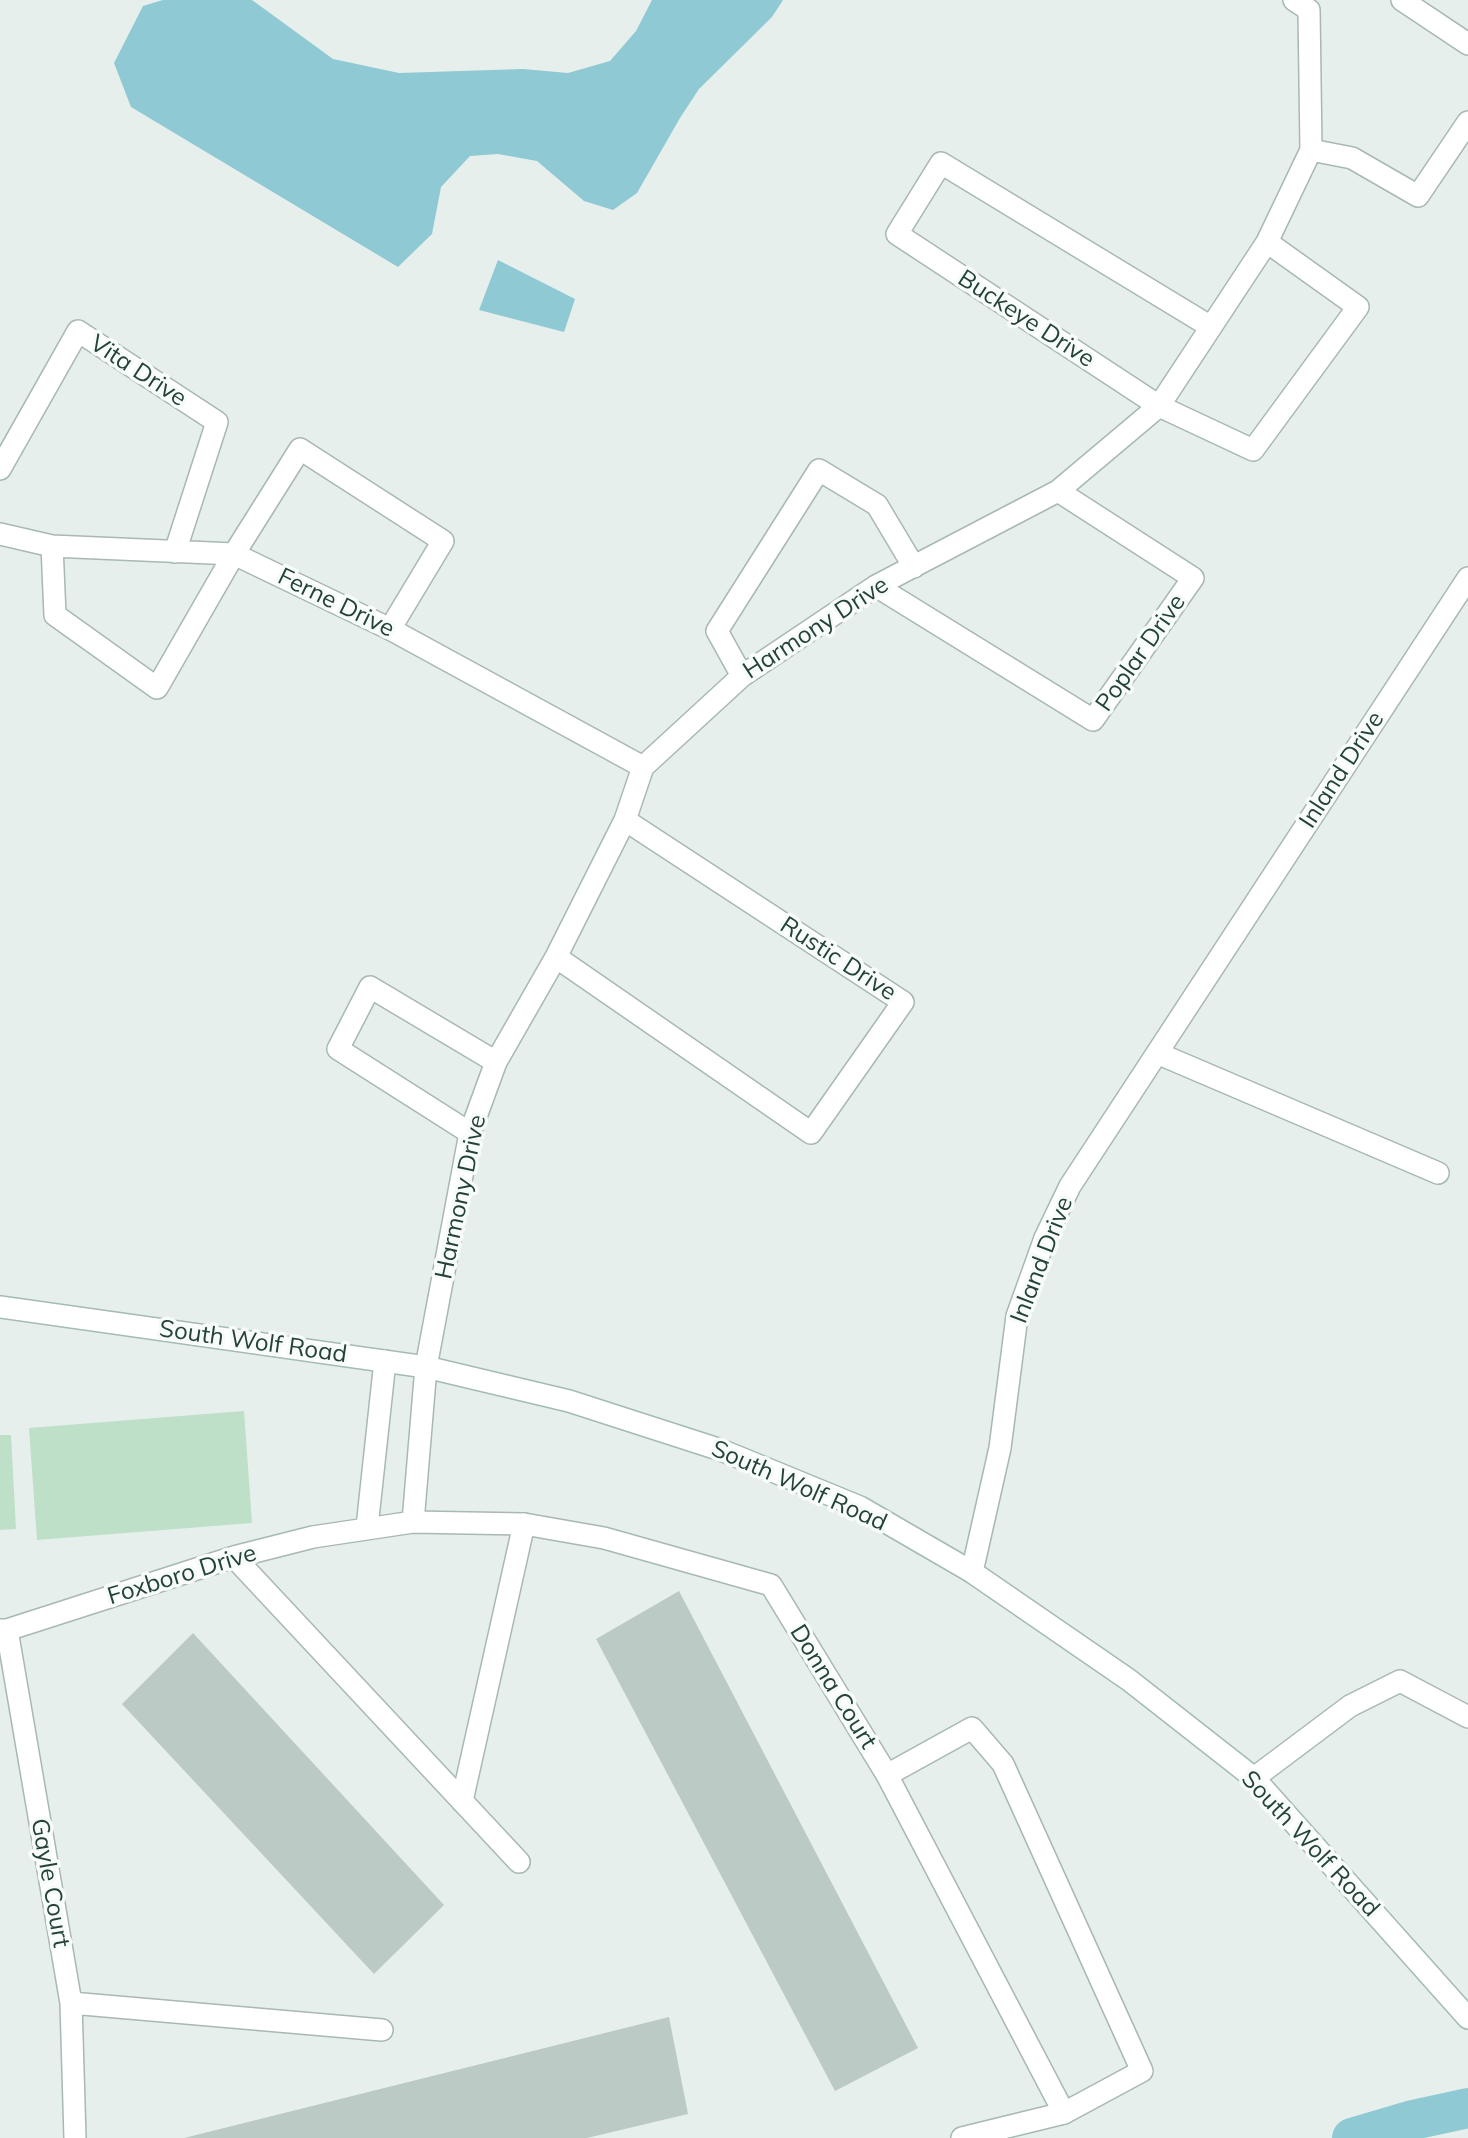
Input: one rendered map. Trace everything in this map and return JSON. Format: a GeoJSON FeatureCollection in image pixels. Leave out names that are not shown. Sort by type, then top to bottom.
{"type":"FeatureCollection","features":[{"type":"Feature","properties":{"kind":"street"},"geometry":{"type":"LineString","coordinates":[[1402,0],[1468,44]]}},
{"type":"Feature","properties":{"kind":"street","name":"Harmony Drive"},"geometry":{"type":"LineString","coordinates":[[426,1367],[470,1133],[496,1062],[556,957],[625,820],[643,767],[742,676],[876,586],[1058,491],[1159,406],[1267,242],[1311,150],[1310,3]]}},
{"type":"Feature","properties":{"kind":"street"},"geometry":{"type":"LineString","coordinates":[[1311,150],[1352,158],[1418,196],[1468,122]]}},
{"type":"Feature","properties":{"kind":"street","name":"Buckeye Drive"},"geometry":{"type":"LineString","coordinates":[[1211,327],[941,163],[897,234],[1159,406],[1252,450],[1359,307],[1267,242]]}},
{"type":"Feature","properties":{"kind":"street","name":"Vita Drive"},"geometry":{"type":"LineString","coordinates":[[0,469],[78,331],[217,422],[174,552]]}},
{"type":"Feature","properties":{"kind":"street"},"geometry":{"type":"LineString","coordinates":[[52,546],[55,615],[157,688],[234,554],[300,449],[443,541],[390,629]]}},
{"type":"Feature","properties":{"kind":"street"},"geometry":{"type":"LineString","coordinates":[[742,676],[717,631],[819,470],[877,505],[914,567]]}},
{"type":"Feature","properties":{"kind":"street","name":"Poplar Drive"},"geometry":{"type":"LineString","coordinates":[[876,586],[1093,720],[1193,578],[1058,491]]}},
{"type":"Feature","properties":{"kind":"street","name":"Ferne Drive"},"geometry":{"type":"LineString","coordinates":[[0,534],[52,546],[234,554],[390,629],[643,767]]}},
{"type":"Feature","properties":{"kind":"street","name":"Inland Drive"},"geometry":{"type":"LineString","coordinates":[[972,1572],[1000,1448],[1017,1316],[1045,1238],[1070,1186],[1465,589]]}},
{"type":"Feature","properties":{"kind":"street","name":"Rustic Drive"},"geometry":{"type":"LineString","coordinates":[[556,957],[811,1133],[904,1002],[625,820]]}},
{"type":"Feature","properties":{"kind":"street"},"geometry":{"type":"LineString","coordinates":[[470,1133],[338,1049],[370,987],[496,1062]]}},
{"type":"Feature","properties":{"kind":"street"},"geometry":{"type":"LineString","coordinates":[[1157,1053],[1438,1173]]}},
{"type":"Feature","properties":{"kind":"street","name":"South Wolf Road"},"geometry":{"type":"LineString","coordinates":[[0,1307],[426,1367],[569,1401],[721,1450],[860,1507],[972,1572],[1129,1680],[1254,1778],[1468,2018]]}},
{"type":"Feature","properties":{"kind":"street"},"geometry":{"type":"LineString","coordinates":[[367,1527],[386,1361]]}},
{"type":"Feature","properties":{"kind":"street"},"geometry":{"type":"LineString","coordinates":[[413,1521],[426,1367]]}},
{"type":"Feature","properties":{"kind":"street","name":"Foxboro Drive"},"geometry":{"type":"LineString","coordinates":[[4,1630],[234,1557],[313,1537],[413,1521]]}},
{"type":"Feature","properties":{"kind":"street","name":"Donna Court"},"geometry":{"type":"LineString","coordinates":[[413,1521],[524,1524],[604,1538],[771,1585],[887,1775],[1064,2113]]}},
{"type":"Feature","properties":{"kind":"street"},"geometry":{"type":"LineString","coordinates":[[462,1801],[524,1524]]}},
{"type":"Feature","properties":{"kind":"street"},"geometry":{"type":"LineString","coordinates":[[234,1557],[519,1862]]}},
{"type":"Feature","properties":{"kind":"street","name":"Gayle Court"},"geometry":{"type":"LineString","coordinates":[[4,1630],[71,2003],[75,2138]]}},
{"type":"Feature","properties":{"kind":"street"},"geometry":{"type":"LineString","coordinates":[[1254,1778],[1350,1706],[1400,1681],[1468,1717]]}},
{"type":"Feature","properties":{"kind":"street"},"geometry":{"type":"LineString","coordinates":[[887,1775],[972,1728],[1003,1764],[1142,2070],[1064,2113],[962,2138]]}},
{"type":"Feature","properties":{"kind":"street"},"geometry":{"type":"LineString","coordinates":[[71,2003],[383,2030]]}},
{"type":"Feature","properties":{"kind":"green space"},"geometry":{"type":"Polygon","coordinates":[[[244,1411],[252,1523],[37,1540],[29,1428],[244,1411]]]}},
{"type":"Feature","properties":{"kind":"green space"},"geometry":{"type":"Polygon","coordinates":[[[0,1435],[11,1435],[16,1529],[0,1530],[0,1435]]]}},
{"type":"Feature","properties":{"kind":"water"},"geometry":{"type":"Polygon","coordinates":[[[163,0],[252,0],[333,59],[399,73],[523,69],[568,73],[610,61],[636,31],[652,0],[783,0],[772,17],[699,89],[637,193],[613,210],[584,201],[537,161],[498,154],[470,156],[441,187],[432,234],[398,267],[131,107],[114,63],[143,6],[163,0]]]}},
{"type":"Feature","properties":{"kind":"water"},"geometry":{"type":"Polygon","coordinates":[[[498,260],[575,299],[564,332],[479,310],[498,260]]]}},
{"type":"Feature","properties":{"kind":"building"},"geometry":{"type":"Polygon","coordinates":[[[679,1591],[918,2048],[835,2091],[596,1639],[679,1591]]]}},
{"type":"Feature","properties":{"kind":"building"},"geometry":{"type":"Polygon","coordinates":[[[193,1633],[444,1905],[374,1974],[122,1704],[193,1633]]]}},
{"type":"Feature","properties":{"kind":"building"},"geometry":{"type":"Polygon","coordinates":[[[669,2017],[688,2114],[587,2138],[184,2138],[669,2017]]]}},
{"type":"Feature","properties":{"kind":"waterway"},"geometry":{"type":"LineString","coordinates":[[1352,2138],[1413,2120],[1468,2108]]}}]}
